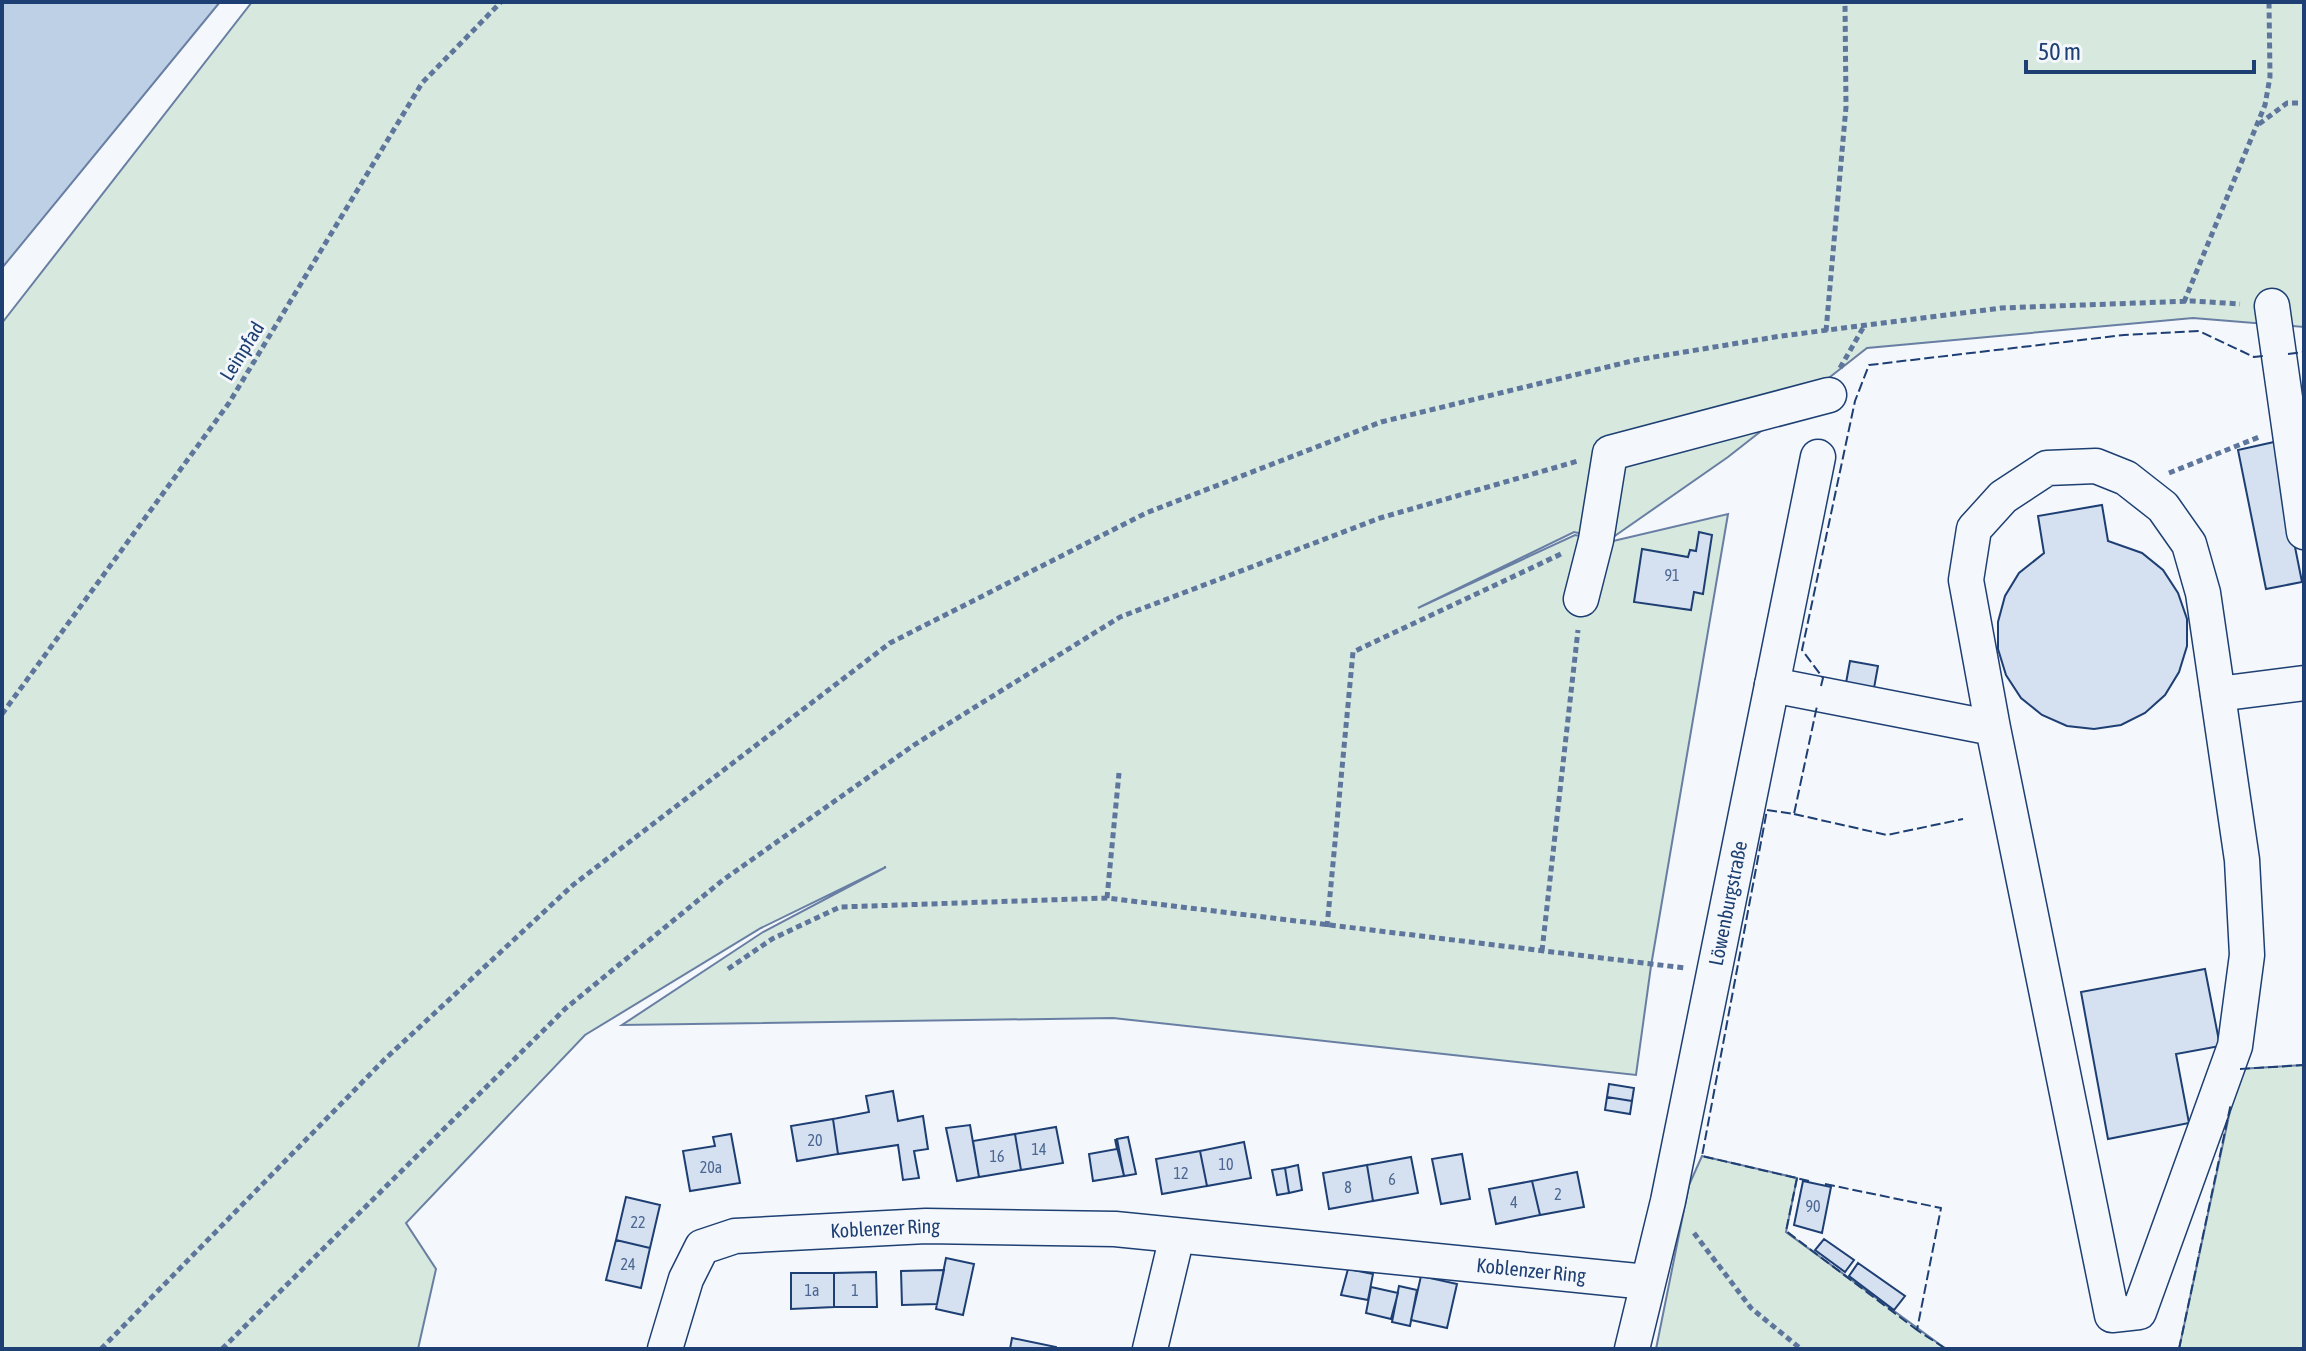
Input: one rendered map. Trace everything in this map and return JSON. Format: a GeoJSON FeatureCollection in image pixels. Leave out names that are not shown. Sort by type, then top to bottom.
{"type":"FeatureCollection","features":[{"type":"Feature","properties":{"kind":"street"},"geometry":{"type":"LineString","coordinates":[[2272,306],[2304,532]]}},
{"type":"Feature","properties":{"kind":"street"},"geometry":{"type":"LineString","coordinates":[[1581,599],[1610,453],[1829,395]]}},
{"type":"Feature","properties":{"kind":"street","name":"Löwenburgstraße"},"geometry":{"type":"LineString","coordinates":[[1632,1349],[1668,1201],[1818,457]]}},
{"type":"Feature","properties":{"kind":"street"},"geometry":{"type":"LineString","coordinates":[[2096,466],[2126,478],[2137,487],[2163,507],[2189,544],[2203,593],[2242,860],[2247,955],[2235,1046],[2139,1312],[2112,1315],[1966,580],[1974,529],[2003,497],[2047,468],[2096,466]]}},
{"type":"Feature","properties":{"kind":"street"},"geometry":{"type":"LineString","coordinates":[[2218,694],[2304,683]]}},
{"type":"Feature","properties":{"kind":"street"},"geometry":{"type":"LineString","coordinates":[[1772,685],[1993,728]]}},
{"type":"Feature","properties":{"kind":"street","name":"Koblenzer Ring"},"geometry":{"type":"LineString","coordinates":[[665,1349],[686,1279],[702,1247],[735,1236],[926,1226],[1115,1229],[1647,1282]]}},
{"type":"Feature","properties":{"kind":"street"},"geometry":{"type":"LineString","coordinates":[[1150,1349],[1177,1236]]}},
{"type":"Feature","properties":{"kind":"path","name":"Leinpfad"},"geometry":{"type":"LineString","coordinates":[[2,714],[229,403],[422,83],[501,2]]}},
{"type":"Feature","properties":{"kind":"path"},"geometry":{"type":"LineString","coordinates":[[1826,331],[1846,107],[1845,2]]}},
{"type":"Feature","properties":{"kind":"path"},"geometry":{"type":"LineString","coordinates":[[2184,302],[2258,125],[2270,77],[2269,2]]}},
{"type":"Feature","properties":{"kind":"path"},"geometry":{"type":"LineString","coordinates":[[2258,125],[2287,103],[2304,103]]}},
{"type":"Feature","properties":{"kind":"path"},"geometry":{"type":"LineString","coordinates":[[101,1349],[385,1059],[573,885],[890,643],[1146,513],[1381,422],[1636,360],[2001,308],[2184,302],[2272,306]]}},
{"type":"Feature","properties":{"kind":"path"},"geometry":{"type":"LineString","coordinates":[[2137,487],[2246,440],[2288,430]]}},
{"type":"Feature","properties":{"kind":"path"},"geometry":{"type":"LineString","coordinates":[[222,1349],[566,1008],[723,880],[914,745],[1120,617],[1380,518],[1610,453]]}},
{"type":"Feature","properties":{"kind":"path"},"geometry":{"type":"LineString","coordinates":[[1327,927],[1353,652],[1570,550],[1592,554]]}},
{"type":"Feature","properties":{"kind":"path"},"geometry":{"type":"LineString","coordinates":[[1542,951],[1581,599]]}},
{"type":"Feature","properties":{"kind":"path"},"geometry":{"type":"LineString","coordinates":[[1107,898],[1119,773]]}},
{"type":"Feature","properties":{"kind":"path"},"geometry":{"type":"LineString","coordinates":[[728,969],[772,939],[840,907],[1107,898],[1651,966],[1714,970]]}},
{"type":"Feature","properties":{"kind":"path"},"geometry":{"type":"LineString","coordinates":[[1668,1201],[1751,1308],[1801,1349]]}},
{"type":"Feature","properties":{"kind":"shaded area"},"geometry":{"type":"Polygon","coordinates":[[[252,2],[2304,2],[2304,327],[2193,318],[1867,348],[1728,457],[1609,540],[1574,532],[1418,608],[1575,535],[1609,542],[1728,514],[1651,966],[1636,1075],[1113,1018],[622,1025],[763,932],[886,867],[761,928],[585,1035],[406,1223],[436,1269],[418,1349],[2,1349],[2,323],[252,2]]]}},
{"type":"Feature","properties":{"kind":"shaded area"},"geometry":{"type":"Polygon","coordinates":[[[2304,1065],[2304,1349],[2179,1349],[2239,1069],[2304,1065]]]}},
{"type":"Feature","properties":{"kind":"shaded area"},"geometry":{"type":"Polygon","coordinates":[[[1702,1156],[1797,1178],[1786,1232],[1946,1349],[1656,1349],[1689,1185],[1702,1156]]]}},
{"type":"Feature","properties":{"kind":"water"},"geometry":{"type":"Polygon","coordinates":[[[2,2],[220,2],[2,268],[2,2]]]}},
{"type":"Feature","properties":{"kind":"building"},"geometry":{"type":"Polygon","coordinates":[[[2274,442],[2302,582],[2266,589],[2238,450],[2274,442]]]}},
{"type":"Feature","properties":{"kind":"building"},"geometry":{"type":"Polygon","coordinates":[[[2102,505],[2108,541],[2142,553],[2163,570],[2178,593],[2187,619],[2187,646],[2179,672],[2165,695],[2145,713],[2121,725],[2094,729],[2067,726],[2042,715],[2021,698],[2006,675],[1998,649],[1998,622],[2005,596],[2019,573],[2044,553],[2038,516],[2102,505]]]}},
{"type":"Feature","properties":{"kind":"building"},"geometry":{"type":"Polygon","coordinates":[[[1699,532],[1712,535],[1703,594],[1694,592],[1691,610],[1634,602],[1642,549],[1688,557],[1690,550],[1696,551],[1699,532]]]}},
{"type":"Feature","properties":{"kind":"building"},"geometry":{"type":"Polygon","coordinates":[[[1850,661],[1878,666],[1874,688],[1846,683],[1850,661]]]}},
{"type":"Feature","properties":{"kind":"building"},"geometry":{"type":"Polygon","coordinates":[[[2205,969],[2220,1046],[2176,1054],[2189,1123],[2108,1139],[2081,992],[2205,969]]]}},
{"type":"Feature","properties":{"kind":"building"},"geometry":{"type":"Polygon","coordinates":[[[1609,1084],[1634,1088],[1632,1101],[1607,1097],[1609,1084]]]}},
{"type":"Feature","properties":{"kind":"building"},"geometry":{"type":"Polygon","coordinates":[[[893,1091],[898,1121],[923,1116],[928,1149],[914,1151],[919,1178],[903,1180],[898,1145],[838,1154],[833,1119],[869,1112],[866,1096],[893,1091]]]}},
{"type":"Feature","properties":{"kind":"building"},"geometry":{"type":"Polygon","coordinates":[[[1607,1097],[1632,1101],[1630,1114],[1605,1110],[1607,1097]]]}},
{"type":"Feature","properties":{"kind":"building"},"geometry":{"type":"Polygon","coordinates":[[[833,1119],[838,1154],[797,1161],[791,1126],[833,1119]]]}},
{"type":"Feature","properties":{"kind":"building"},"geometry":{"type":"Polygon","coordinates":[[[970,1125],[979,1177],[957,1181],[946,1128],[970,1125]]]}},
{"type":"Feature","properties":{"kind":"building"},"geometry":{"type":"Polygon","coordinates":[[[1056,1127],[1063,1163],[1021,1170],[1015,1134],[1056,1127]]]}},
{"type":"Feature","properties":{"kind":"building"},"geometry":{"type":"Polygon","coordinates":[[[731,1134],[740,1183],[690,1191],[683,1151],[715,1146],[713,1137],[731,1134]]]}},
{"type":"Feature","properties":{"kind":"building"},"geometry":{"type":"Polygon","coordinates":[[[1015,1134],[1021,1170],[979,1177],[973,1141],[1015,1134]]]}},
{"type":"Feature","properties":{"kind":"building"},"geometry":{"type":"Polygon","coordinates":[[[1128,1137],[1136,1174],[1124,1176],[1117,1139],[1128,1137]]]}},
{"type":"Feature","properties":{"kind":"building"},"geometry":{"type":"Polygon","coordinates":[[[1115,1139],[1124,1176],[1093,1181],[1089,1154],[1117,1149],[1115,1139]]]}},
{"type":"Feature","properties":{"kind":"building"},"geometry":{"type":"Polygon","coordinates":[[[1244,1142],[1251,1178],[1207,1186],[1200,1151],[1244,1142]]]}},
{"type":"Feature","properties":{"kind":"building"},"geometry":{"type":"Polygon","coordinates":[[[1200,1151],[1207,1186],[1162,1194],[1156,1159],[1200,1151]]]}},
{"type":"Feature","properties":{"kind":"building"},"geometry":{"type":"Polygon","coordinates":[[[1462,1154],[1470,1199],[1441,1204],[1432,1159],[1462,1154]]]}},
{"type":"Feature","properties":{"kind":"building"},"geometry":{"type":"Polygon","coordinates":[[[1411,1157],[1418,1193],[1373,1201],[1367,1165],[1411,1157]]]}},
{"type":"Feature","properties":{"kind":"building"},"geometry":{"type":"Polygon","coordinates":[[[1298,1165],[1302,1190],[1289,1193],[1285,1168],[1298,1165]]]}},
{"type":"Feature","properties":{"kind":"building"},"geometry":{"type":"Polygon","coordinates":[[[1367,1165],[1373,1201],[1329,1209],[1323,1173],[1367,1165]]]}},
{"type":"Feature","properties":{"kind":"building"},"geometry":{"type":"Polygon","coordinates":[[[1285,1168],[1289,1193],[1277,1195],[1272,1170],[1285,1168]]]}},
{"type":"Feature","properties":{"kind":"building"},"geometry":{"type":"Polygon","coordinates":[[[1577,1172],[1584,1207],[1540,1215],[1532,1181],[1577,1172]]]}},
{"type":"Feature","properties":{"kind":"building"},"geometry":{"type":"Polygon","coordinates":[[[1532,1181],[1540,1215],[1496,1224],[1489,1189],[1532,1181]]]}},
{"type":"Feature","properties":{"kind":"building"},"geometry":{"type":"Polygon","coordinates":[[[1803,1181],[1831,1187],[1822,1233],[1794,1225],[1803,1181]]]}},
{"type":"Feature","properties":{"kind":"building"},"geometry":{"type":"Polygon","coordinates":[[[626,1197],[660,1205],[650,1248],[616,1240],[626,1197]]]}},
{"type":"Feature","properties":{"kind":"building"},"geometry":{"type":"Polygon","coordinates":[[[1824,1239],[1854,1260],[1845,1272],[1815,1250],[1824,1239]]]}},
{"type":"Feature","properties":{"kind":"building"},"geometry":{"type":"Polygon","coordinates":[[[616,1240],[650,1248],[641,1288],[606,1280],[616,1240]]]}},
{"type":"Feature","properties":{"kind":"building"},"geometry":{"type":"Polygon","coordinates":[[[946,1258],[974,1264],[963,1315],[936,1309],[946,1258]]]}},
{"type":"Feature","properties":{"kind":"building"},"geometry":{"type":"Polygon","coordinates":[[[1858,1263],[1905,1296],[1894,1310],[1849,1276],[1858,1263]]]}},
{"type":"Feature","properties":{"kind":"building"},"geometry":{"type":"Polygon","coordinates":[[[1348,1269],[1373,1274],[1368,1300],[1341,1295],[1348,1269]]]}},
{"type":"Feature","properties":{"kind":"building"},"geometry":{"type":"Polygon","coordinates":[[[944,1270],[937,1304],[902,1305],[901,1271],[944,1270]]]}},
{"type":"Feature","properties":{"kind":"building"},"geometry":{"type":"Polygon","coordinates":[[[876,1272],[877,1307],[834,1307],[834,1273],[876,1272]]]}},
{"type":"Feature","properties":{"kind":"building"},"geometry":{"type":"Polygon","coordinates":[[[791,1273],[834,1273],[834,1307],[791,1309],[791,1273]]]}},
{"type":"Feature","properties":{"kind":"building"},"geometry":{"type":"Polygon","coordinates":[[[1421,1276],[1457,1284],[1447,1328],[1411,1320],[1421,1276]]]}},
{"type":"Feature","properties":{"kind":"building"},"geometry":{"type":"Polygon","coordinates":[[[1399,1286],[1417,1290],[1410,1326],[1392,1322],[1399,1286]]]}},
{"type":"Feature","properties":{"kind":"building"},"geometry":{"type":"Polygon","coordinates":[[[1371,1287],[1398,1293],[1391,1319],[1366,1313],[1371,1287]]]}},
{"type":"Feature","properties":{"kind":"building"},"geometry":{"type":"Polygon","coordinates":[[[1012,1338],[1056,1347],[1056,1349],[1010,1349],[1012,1338]]]}},
{"type":"Feature","properties":{"kind":"fence"},"geometry":{"type":"LineString","coordinates":[[1821,686],[1823,678],[1802,650],[1855,401],[1869,365],[2124,335],[2199,331],[2254,357],[2264,356]]}},
{"type":"Feature","properties":{"kind":"fence"},"geometry":{"type":"LineString","coordinates":[[2288,354],[2304,352]]}},
{"type":"Feature","properties":{"kind":"fence"},"geometry":{"type":"LineString","coordinates":[[1809,1181],[1702,1156],[1767,810],[1794,814],[1817,706]]}},
{"type":"Feature","properties":{"kind":"fence"},"geometry":{"type":"LineString","coordinates":[[1794,814],[1887,835],[1963,819]]}},
{"type":"Feature","properties":{"kind":"fence"},"geometry":{"type":"LineString","coordinates":[[2240,1069],[2304,1065]]}},
{"type":"Feature","properties":{"kind":"fence"},"geometry":{"type":"LineString","coordinates":[[2179,1349],[2231,1103]]}},
{"type":"Feature","properties":{"kind":"fence"},"geometry":{"type":"LineString","coordinates":[[1797,1178],[1786,1231],[1917,1330]]}},
{"type":"Feature","properties":{"kind":"fence"},"geometry":{"type":"LineString","coordinates":[[1825,1184],[1941,1208],[1917,1330],[1946,1349]]}}]}
